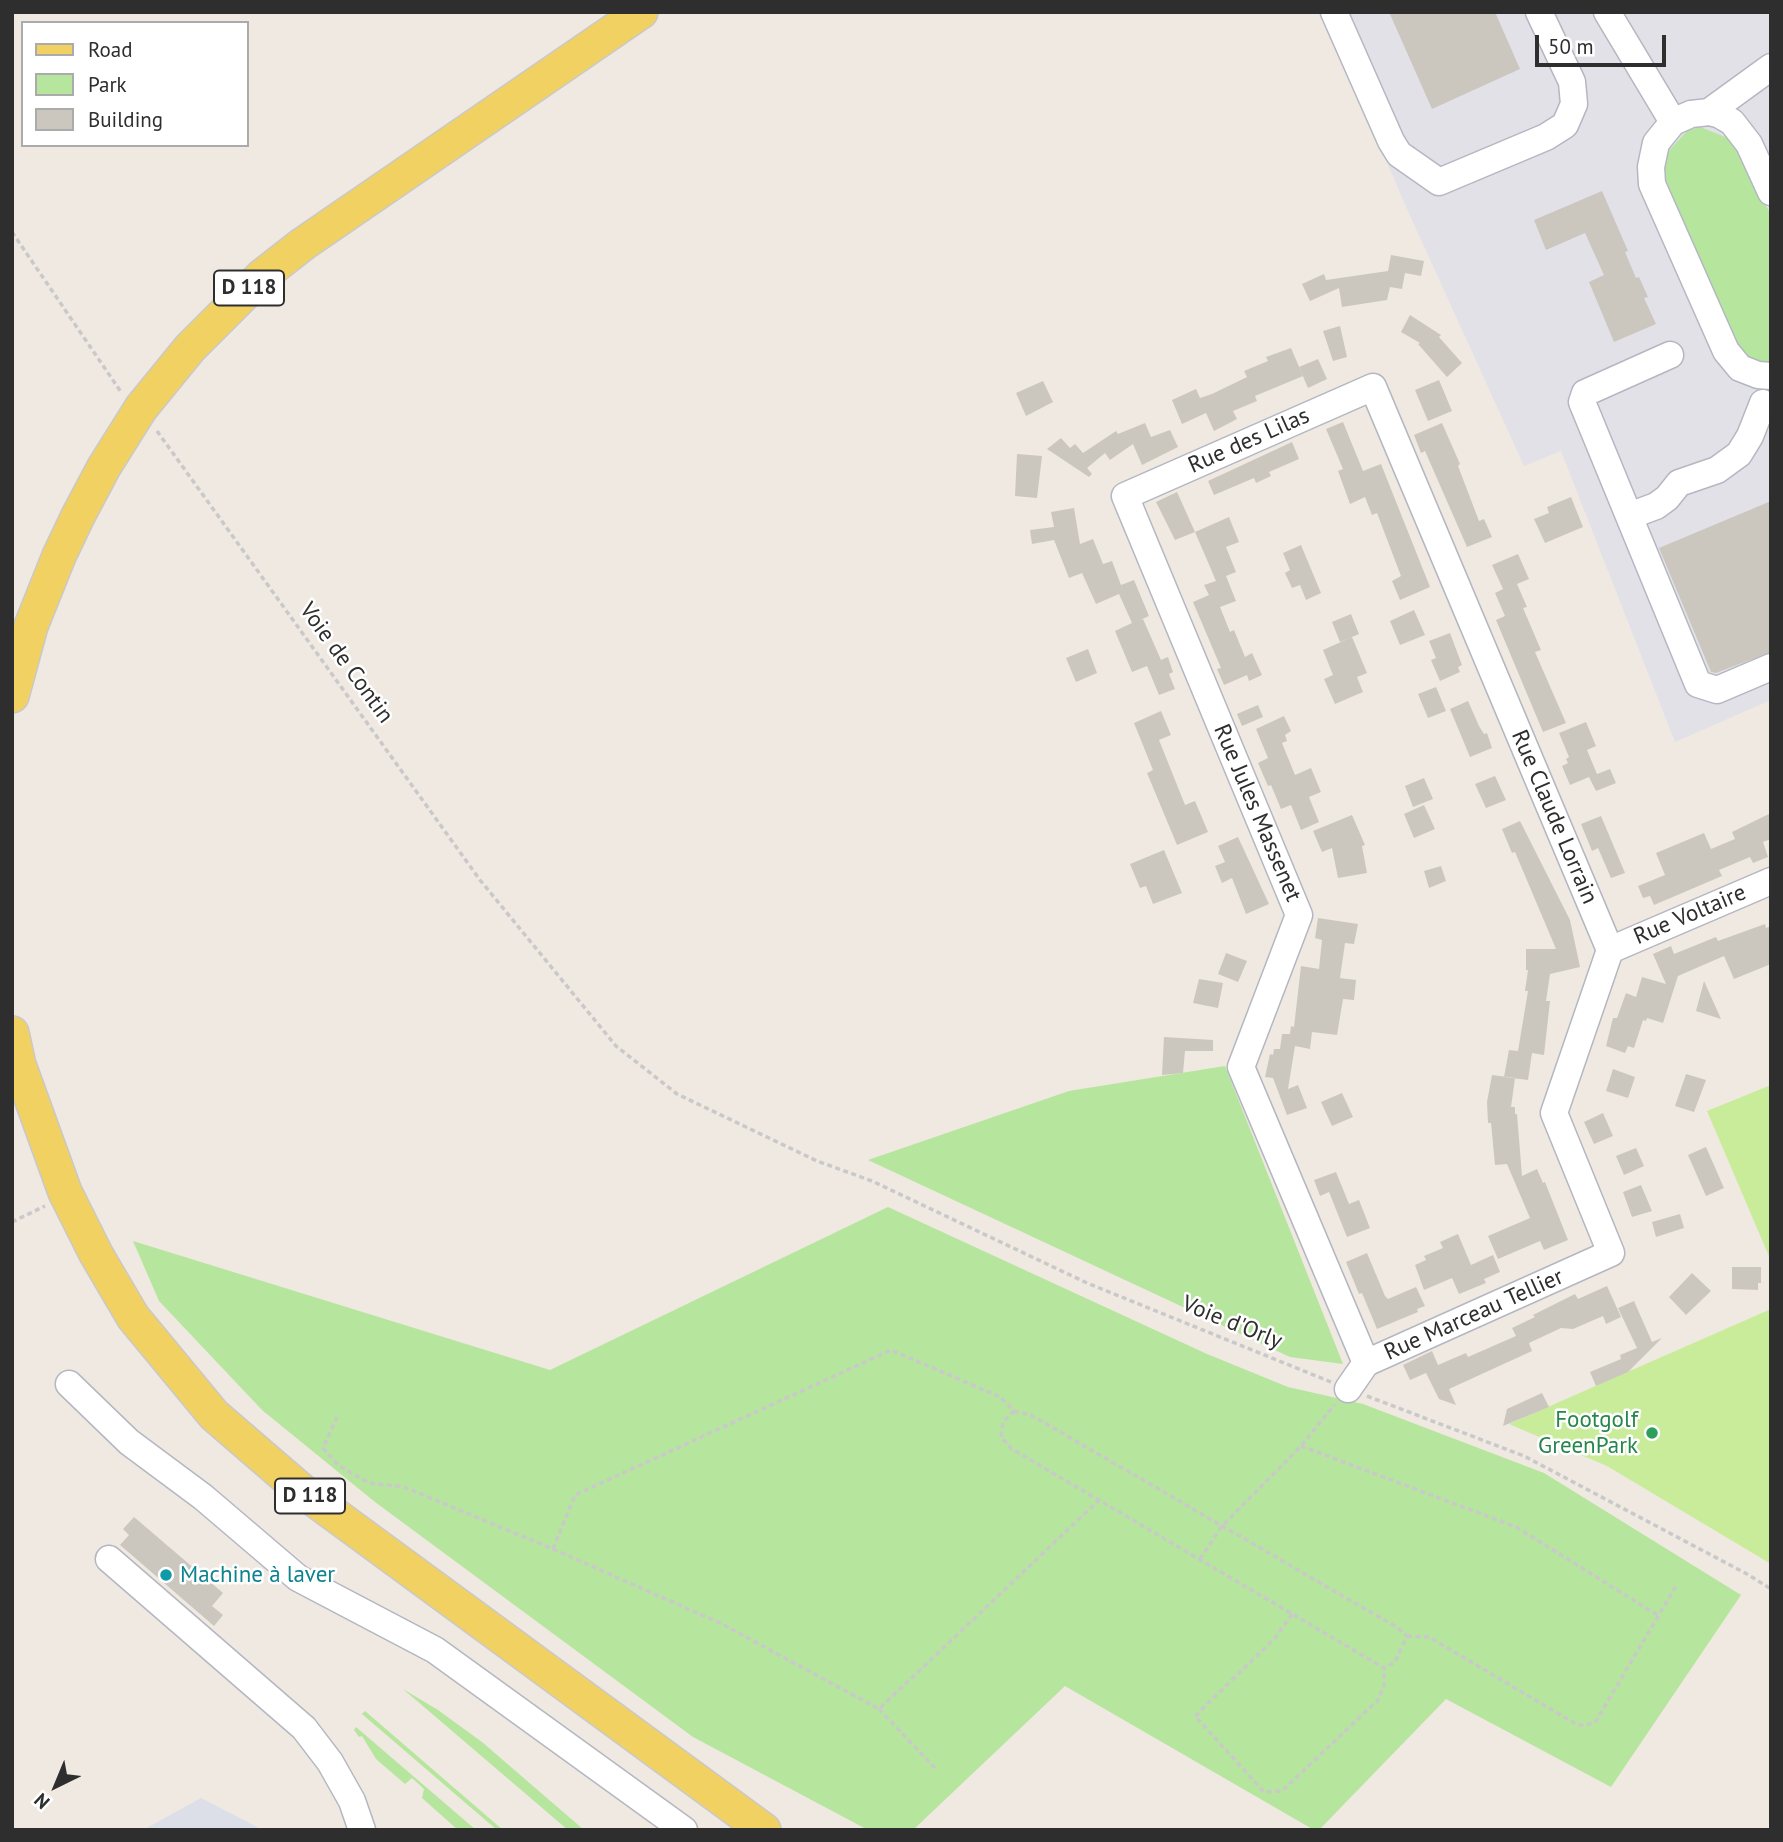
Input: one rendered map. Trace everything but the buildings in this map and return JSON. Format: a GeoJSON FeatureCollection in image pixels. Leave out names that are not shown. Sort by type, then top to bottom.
{"type":"FeatureCollection","features":[{"type":"Feature","properties":{"kind":"main road","name":"D 118"},"geometry":{"type":"LineString","coordinates":[[12,696],[31,626],[59,556],[104,467],[132,401],[262,276],[348,211],[641,12]]}},
{"type":"Feature","properties":{"kind":"main road","name":"D 118"},"geometry":{"type":"LineString","coordinates":[[12,1033],[19,1065],[65,1192],[96,1254],[133,1317],[214,1415],[301,1490],[764,1830]]}},
{"type":"Feature","properties":{"kind":"street"},"geometry":{"type":"LineString","coordinates":[[1334,12],[1399,154],[1439,182],[1546,137],[1565,125],[1574,104],[1572,82],[1539,12]]}},
{"type":"Feature","properties":{"kind":"street"},"geometry":{"type":"LineString","coordinates":[[1606,12],[1673,122]]}},
{"type":"Feature","properties":{"kind":"street"},"geometry":{"type":"LineString","coordinates":[[1629,516],[1656,506],[1667,498],[1679,483],[1717,470],[1739,454],[1767,404],[1747,389],[1740,368],[1726,351],[1652,184],[1651,167],[1656,143],[1673,122],[1691,114],[1709,112],[1771,67]]}},
{"type":"Feature","properties":{"kind":"street"},"geometry":{"type":"LineString","coordinates":[[1709,112],[1732,122],[1749,144],[1771,192]]}},
{"type":"Feature","properties":{"kind":"street"},"geometry":{"type":"LineString","coordinates":[[1670,355],[1585,393],[1582,401],[1698,684],[1717,690],[1771,667]]}},
{"type":"Feature","properties":{"kind":"street"},"geometry":{"type":"LineString","coordinates":[[1740,368],[1758,375],[1771,376]]}},
{"type":"Feature","properties":{"kind":"street","name":"Rue des Lilas"},"geometry":{"type":"LineString","coordinates":[[1125,496],[1373,387]]}},
{"type":"Feature","properties":{"kind":"street","name":"Rue Claude Lorrain"},"geometry":{"type":"LineString","coordinates":[[1373,387],[1609,950]]}},
{"type":"Feature","properties":{"kind":"street","name":"Rue Jules Massenet"},"geometry":{"type":"LineString","coordinates":[[1125,496],[1299,915],[1241,1067],[1366,1363]]}},
{"type":"Feature","properties":{"kind":"street","name":"Rue Voltaire"},"geometry":{"type":"LineString","coordinates":[[1609,950],[1771,881]]}},
{"type":"Feature","properties":{"kind":"street","name":"Rue Marceau Tellier"},"geometry":{"type":"LineString","coordinates":[[1348,1389],[1366,1363],[1611,1253],[1554,1113],[1609,950]]}},
{"type":"Feature","properties":{"kind":"street"},"geometry":{"type":"LineString","coordinates":[[69,1384],[129,1442],[203,1497],[298,1578],[435,1650],[684,1830]]}},
{"type":"Feature","properties":{"kind":"street"},"geometry":{"type":"LineString","coordinates":[[109,1559],[304,1728],[330,1762],[352,1801],[362,1830]]}},
{"type":"Feature","properties":{"kind":"path","name":"Voie de Contin"},"geometry":{"type":"LineString","coordinates":[[12,232],[480,880],[616,1046],[677,1094]]}},
{"type":"Feature","properties":{"kind":"path","name":"Voie d'Orly"},"geometry":{"type":"LineString","coordinates":[[677,1094],[817,1161],[872,1181],[1087,1283],[1348,1389],[1524,1456],[1771,1589]]}},
{"type":"Feature","properties":{"kind":"path"},"geometry":{"type":"LineString","coordinates":[[12,1222],[45,1206]]}},
{"type":"Feature","properties":{"kind":"path"},"geometry":{"type":"LineString","coordinates":[[553,1549],[575,1495],[891,1350],[999,1397],[1014,1411],[1031,1415],[1398,1628],[1407,1636],[1429,1637],[1576,1724],[1585,1726],[1596,1721],[1676,1586]]}},
{"type":"Feature","properties":{"kind":"path"},"geometry":{"type":"LineString","coordinates":[[1200,1559],[1222,1526],[1301,1446],[1348,1389]]}},
{"type":"Feature","properties":{"kind":"path"},"geometry":{"type":"LineString","coordinates":[[1014,1411],[1003,1422],[1001,1437],[1012,1449],[1384,1668]]}},
{"type":"Feature","properties":{"kind":"path"},"geometry":{"type":"LineString","coordinates":[[337,1417],[323,1448],[338,1465],[369,1482],[404,1488],[553,1549],[722,1624],[879,1709],[935,1768]]}},
{"type":"Feature","properties":{"kind":"path"},"geometry":{"type":"LineString","coordinates":[[1301,1446],[1517,1527],[1659,1616]]}},
{"type":"Feature","properties":{"kind":"path"},"geometry":{"type":"LineString","coordinates":[[879,1709],[1099,1500]]}},
{"type":"Feature","properties":{"kind":"path"},"geometry":{"type":"LineString","coordinates":[[1292,1614],[1275,1639],[1195,1716],[1264,1792],[1282,1791],[1378,1700],[1384,1686],[1384,1668]]}},
{"type":"Feature","properties":{"kind":"path"},"geometry":{"type":"LineString","coordinates":[[1384,1668],[1395,1662],[1407,1636]]}},
{"type":"Feature","properties":{"kind":"shaded area"},"geometry":{"type":"Polygon","coordinates":[[[1322,12],[1771,12],[1771,700],[1675,742],[1561,451],[1524,466],[1407,209],[1322,12]]]}},
{"type":"Feature","properties":{"kind":"shaded area"},"geometry":{"type":"Polygon","coordinates":[[[201,1798],[263,1830],[143,1830],[201,1798]]]}},
{"type":"Feature","properties":{"kind":"green space"},"geometry":{"type":"Polygon","coordinates":[[[1700,127],[1728,138],[1739,146],[1771,216],[1771,367],[1746,358],[1736,347],[1662,181],[1664,156],[1687,131],[1700,127]]]}},
{"type":"Feature","properties":{"kind":"green space"},"geometry":{"type":"Polygon","coordinates":[[[1225,1066],[1343,1364],[1290,1357],[868,1160],[1069,1091],[1225,1066]]]}},
{"type":"Feature","properties":{"kind":"green space"},"geometry":{"type":"Polygon","coordinates":[[[1771,1085],[1771,1261],[1707,1111],[1771,1085]]]}},
{"type":"Feature","properties":{"kind":"green space"},"geometry":{"type":"Polygon","coordinates":[[[888,1207],[1207,1354],[1288,1387],[1363,1404],[1544,1473],[1741,1595],[1611,1787],[1446,1699],[1319,1830],[1314,1830],[1065,1686],[913,1830],[868,1830],[693,1737],[375,1502],[262,1410],[159,1301],[133,1241],[550,1370],[888,1207]]]}},
{"type":"Feature","properties":{"kind":"green space","name":"Footgolf GreenPark"},"geometry":{"type":"Polygon","coordinates":[[[1771,1309],[1771,1564],[1607,1466],[1509,1424],[1771,1309]]]}},
{"type":"Feature","properties":{"kind":"green space"},"geometry":{"type":"Polygon","coordinates":[[[403,1689],[482,1742],[584,1830],[568,1830],[403,1689]]]}},
{"type":"Feature","properties":{"kind":"green space"},"geometry":{"type":"Polygon","coordinates":[[[365,1711],[503,1830],[497,1830],[362,1714],[365,1711]]]}},
{"type":"Feature","properties":{"kind":"green space"},"geometry":{"type":"Polygon","coordinates":[[[356,1727],[476,1830],[458,1830],[422,1798],[424,1789],[412,1778],[405,1784],[376,1759],[362,1736],[359,1737],[354,1730],[356,1727]]]}},
{"type":"Feature","properties":{"kind":"place","name":"Footgolf GreenPark"},"geometry":{"type":"Point","coordinates":[1652,1433]}},
{"type":"Feature","properties":{"kind":"place","name":"Machine à laver"},"geometry":{"type":"Point","coordinates":[166,1575]}}]}
